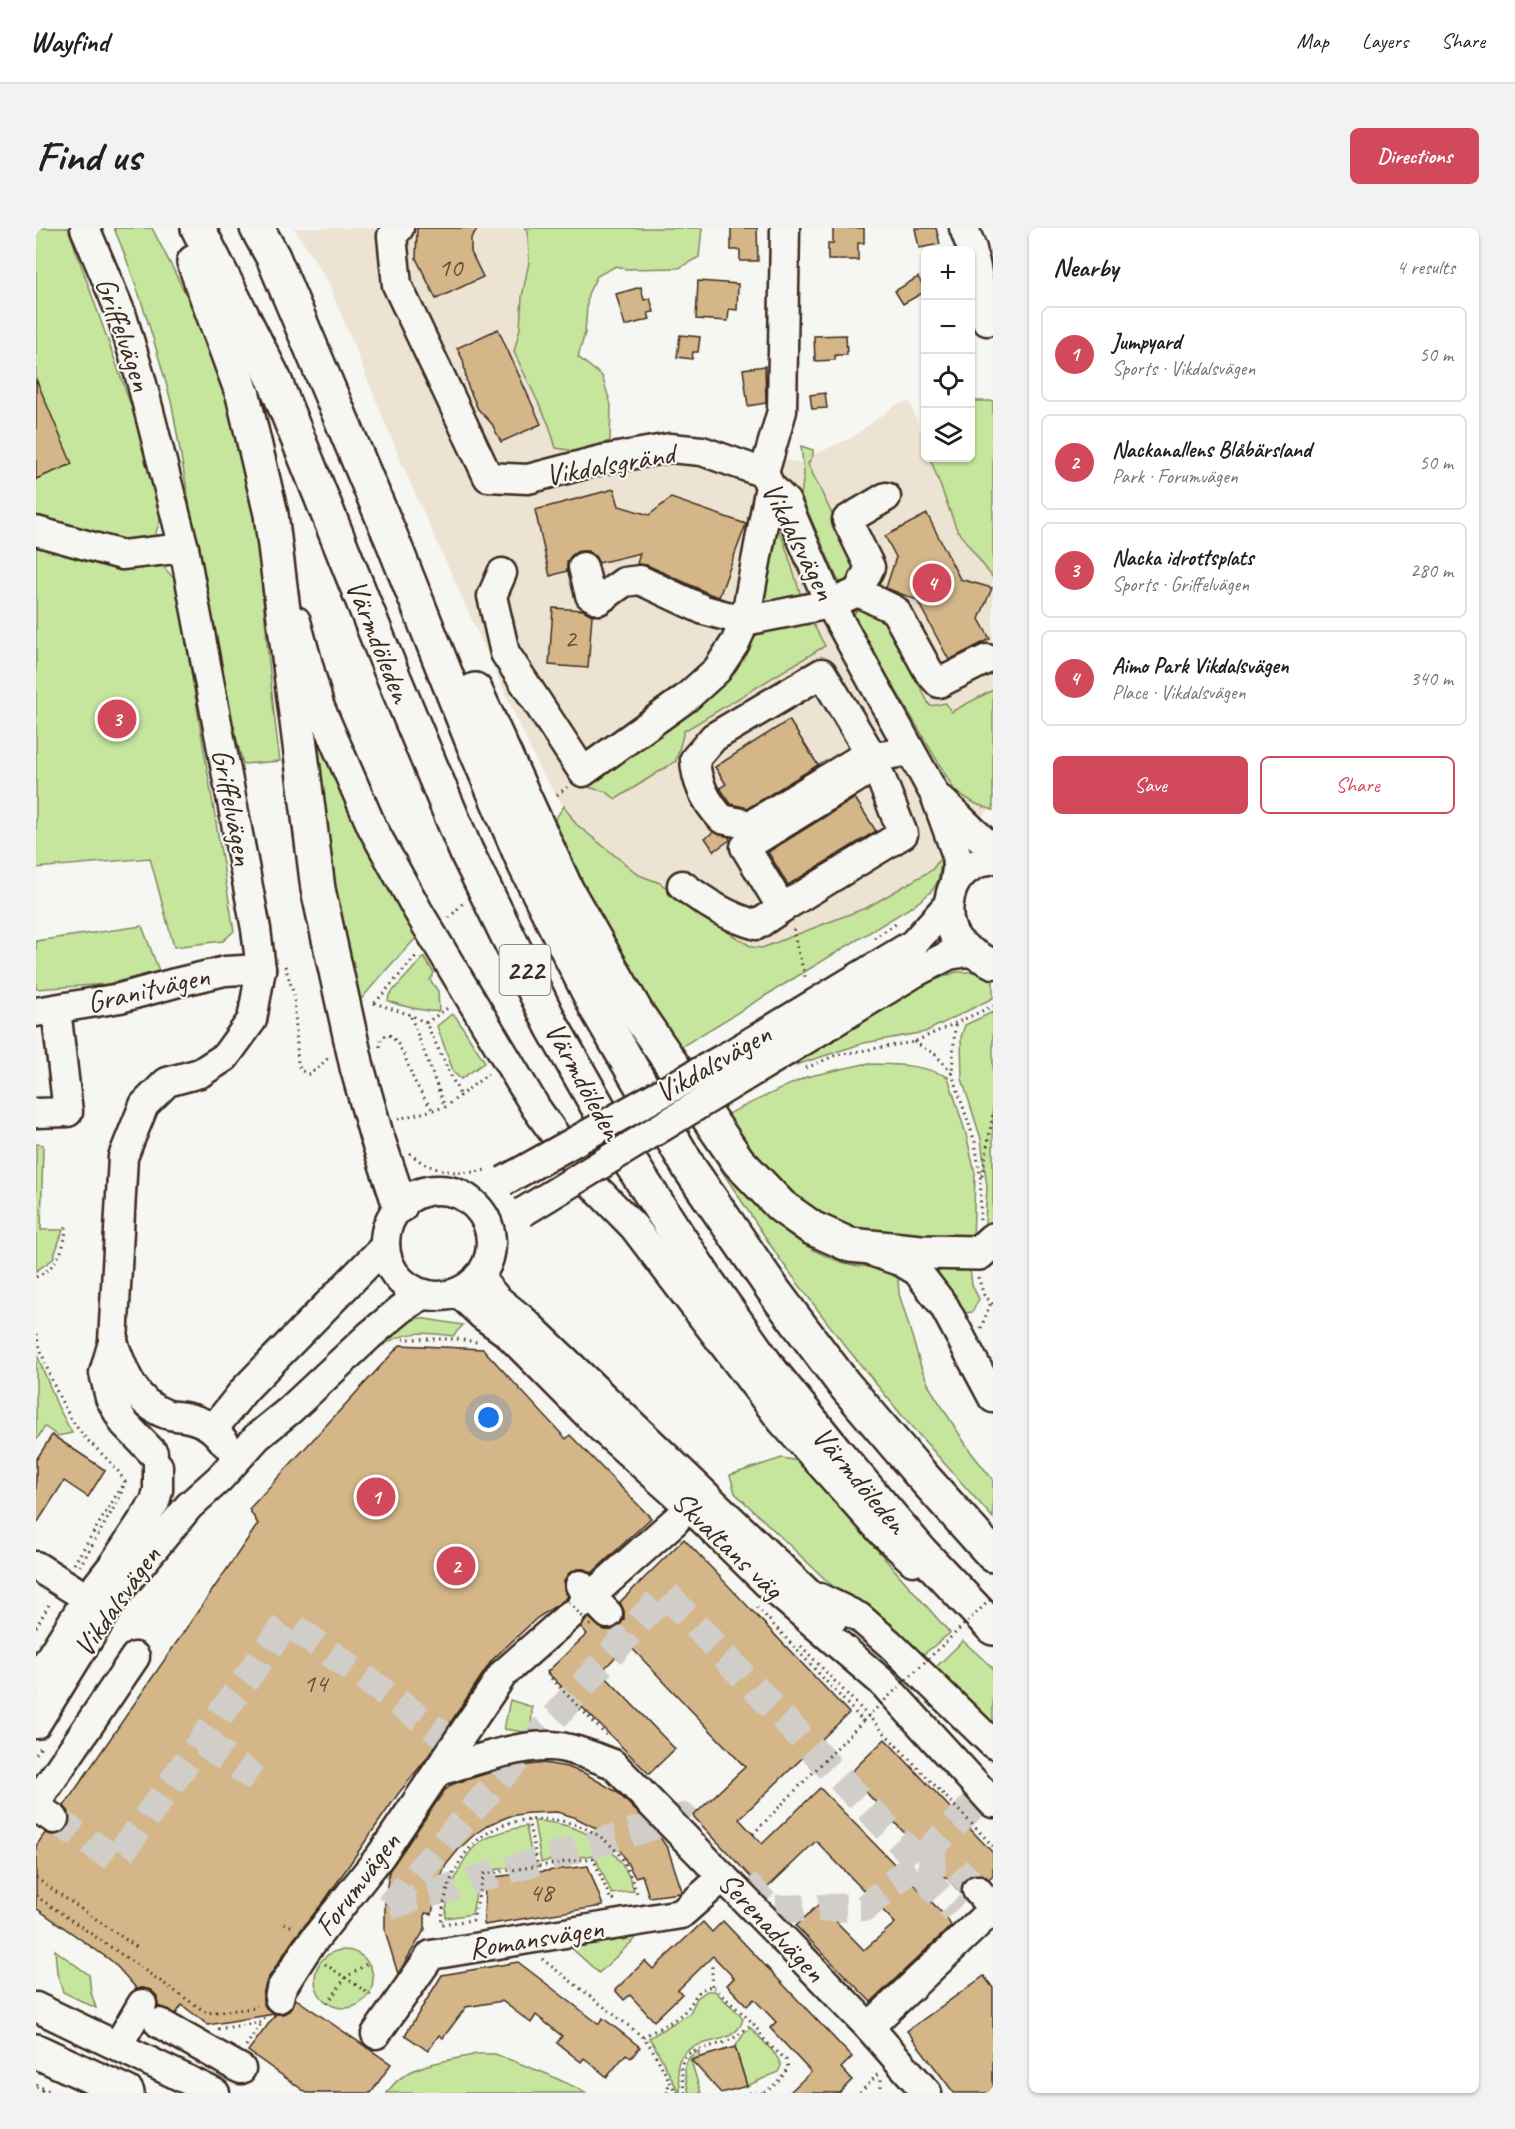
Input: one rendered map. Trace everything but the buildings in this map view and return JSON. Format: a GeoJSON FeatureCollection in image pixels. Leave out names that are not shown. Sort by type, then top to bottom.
{"type":"FeatureCollection","features":[{"type":"Feature","properties":{"kind":"main road"},"geometry":{"type":"LineString","coordinates":[[177,228],[201,277],[243,395],[271,514],[318,889],[357,1067],[400,1206]]}},
{"type":"Feature","properties":{"kind":"main road","name":"Värmdöleden"},"geometry":{"type":"LineString","coordinates":[[198,228],[274,379],[466,851],[552,1026],[623,1151],[707,1281],[770,1370],[921,1552],[993,1628]]}},
{"type":"Feature","properties":{"kind":"main road","name":"Värmdöleden"},"geometry":{"type":"LineString","coordinates":[[257,228],[273,257],[393,542],[472,743],[525,865],[597,1009],[690,1169],[776,1294],[843,1383],[993,1555]]}},
{"type":"Feature","properties":{"kind":"main road"},"geometry":{"type":"LineString","coordinates":[[273,257],[353,411],[492,730],[567,891],[636,1012],[738,1161],[781,1206],[812,1228],[850,1245],[921,1252],[988,1250]]}},
{"type":"Feature","properties":{"kind":"main road"},"geometry":{"type":"LineString","coordinates":[[36,2051],[127,2093]]}},
{"type":"Feature","properties":{"kind":"main road"},"geometry":{"type":"LineString","coordinates":[[36,2073],[80,2093]]}},
{"type":"Feature","properties":{"kind":"street","name":"Griffelvägen"},"geometry":{"type":"LineString","coordinates":[[85,228],[122,316],[156,434],[184,548],[256,929],[273,967],[252,1020],[225,1057],[200,1073],[167,1082],[144,1105],[123,1157],[113,1342],[104,1373],[110,1398],[124,1423],[156,1459]]}},
{"type":"Feature","properties":{"kind":"street","name":"Vikdalsgränd"},"geometry":{"type":"LineString","coordinates":[[399,228],[392,236],[397,285],[488,477],[528,479],[601,460],[670,448],[702,451],[767,479]]}},
{"type":"Feature","properties":{"kind":"street","name":"Vikdalsvägen"},"geometry":{"type":"LineString","coordinates":[[490,1239],[523,1212],[913,944],[951,894],[957,868],[956,853],[935,795],[830,604],[786,502],[767,479],[782,411],[785,228]]}},
{"type":"Feature","properties":{"kind":"street"},"geometry":{"type":"LineString","coordinates":[[964,228],[972,249],[987,321]]}},
{"type":"Feature","properties":{"kind":"street"},"geometry":{"type":"LineString","coordinates":[[502,573],[492,596],[505,654],[583,772],[686,698],[717,670],[735,643],[745,621],[767,479]]}},
{"type":"Feature","properties":{"kind":"street"},"geometry":{"type":"LineString","coordinates":[[583,567],[590,595],[599,600],[624,582],[640,580],[704,610],[745,621],[830,604],[858,592],[870,567],[847,520],[886,497]]}},
{"type":"Feature","properties":{"kind":"street"},"geometry":{"type":"LineString","coordinates":[[271,514],[297,629],[319,705],[372,827],[418,911],[536,1108],[585,1177],[634,1227],[782,1421],[883,1533],[993,1635]]}},
{"type":"Feature","properties":{"kind":"street"},"geometry":{"type":"LineString","coordinates":[[36,531],[122,555],[184,548]]}},
{"type":"Feature","properties":{"kind":"street"},"geometry":{"type":"LineString","coordinates":[[858,592],[895,610],[929,672],[939,683],[987,659]]}},
{"type":"Feature","properties":{"kind":"street"},"geometry":{"type":"LineString","coordinates":[[682,885],[709,905],[737,919],[757,925],[788,917],[903,834],[866,759],[837,697],[822,673],[714,737],[695,759],[696,775],[703,792],[722,819],[751,825],[866,759],[910,751]]}},
{"type":"Feature","properties":{"kind":"street"},"geometry":{"type":"LineString","coordinates":[[788,917],[745,847],[861,775],[866,759]]}},
{"type":"Feature","properties":{"kind":"street","name":"Vikdalsvägen"},"geometry":{"type":"LineString","coordinates":[[935,795],[993,850]]}},
{"type":"Feature","properties":{"kind":"street"},"geometry":{"type":"LineString","coordinates":[[984,958],[957,939],[950,923],[951,894],[964,872],[980,862],[993,859]]}},
{"type":"Feature","properties":{"kind":"street","name":"Vikdalsvägen"},"geometry":{"type":"LineString","coordinates":[[460,1195],[482,1191],[496,1175],[735,1067],[949,955],[984,958]]}},
{"type":"Feature","properties":{"kind":"street","name":"Granitvägen"},"geometry":{"type":"LineString","coordinates":[[46,1011],[120,998],[225,971],[273,967]]}},
{"type":"Feature","properties":{"kind":"street"},"geometry":{"type":"LineString","coordinates":[[36,1113],[68,1112],[46,1011]]}},
{"type":"Feature","properties":{"kind":"street"},"geometry":{"type":"LineString","coordinates":[[429,1191],[460,1195],[470,1201],[484,1218],[490,1239],[488,1259],[468,1284],[447,1295],[424,1294],[414,1290],[397,1277],[387,1257],[385,1246],[388,1225],[400,1206],[408,1199],[429,1191]]}},
{"type":"Feature","properties":{"kind":"street"},"geometry":{"type":"LineString","coordinates":[[850,1245],[902,1262],[917,1271],[944,1306],[993,1398]]}},
{"type":"Feature","properties":{"kind":"street"},"geometry":{"type":"LineString","coordinates":[[213,1428],[245,1389],[385,1246]]}},
{"type":"Feature","properties":{"kind":"street","name":"Skvaltans väg"},"geometry":{"type":"LineString","coordinates":[[468,1284],[497,1299],[523,1320],[807,1591],[980,1766],[993,1775]]}},
{"type":"Feature","properties":{"kind":"street","name":"Skvaltans väg"},"geometry":{"type":"LineString","coordinates":[[468,1284],[482,1315],[507,1333],[600,1426],[691,1508],[761,1595],[882,1682],[983,1805]]}},
{"type":"Feature","properties":{"kind":"street","name":"Vikdalsvägen"},"geometry":{"type":"LineString","coordinates":[[39,1734],[70,1596],[165,1533],[257,1437],[290,1410],[370,1335],[405,1306],[424,1294]]}},
{"type":"Feature","properties":{"kind":"street","name":"Griffelvägen"},"geometry":{"type":"LineString","coordinates":[[113,1342],[133,1388],[147,1404],[166,1414],[183,1417]]}},
{"type":"Feature","properties":{"kind":"street"},"geometry":{"type":"LineString","coordinates":[[156,1459],[172,1481],[182,1486],[196,1489],[219,1478],[229,1457],[225,1443],[213,1428],[196,1419],[183,1417]]}},
{"type":"Feature","properties":{"kind":"street","name":"Vikdalsvägen"},"geometry":{"type":"LineString","coordinates":[[36,1680],[70,1596],[113,1565],[155,1502],[158,1490],[156,1459],[162,1431],[172,1421],[183,1417]]}},
{"type":"Feature","properties":{"kind":"street","name":"Forumvägen"},"geometry":{"type":"LineString","coordinates":[[270,1999],[281,1989],[302,1940],[387,1858],[475,1705],[503,1674],[584,1606],[675,1521]]}},
{"type":"Feature","properties":{"kind":"street"},"geometry":{"type":"LineString","coordinates":[[36,1566],[70,1596]]}},
{"type":"Feature","properties":{"kind":"street"},"geometry":{"type":"LineString","coordinates":[[807,1591],[859,1617],[993,1744]]}},
{"type":"Feature","properties":{"kind":"street"},"geometry":{"type":"LineString","coordinates":[[42,1810],[135,1657]]}},
{"type":"Feature","properties":{"kind":"street","name":"Serenadvägen"},"geometry":{"type":"LineString","coordinates":[[439,1771],[505,1752],[552,1746],[587,1754],[613,1764],[868,2027],[927,2093]]}},
{"type":"Feature","properties":{"kind":"street","name":"Romansvägen"},"geometry":{"type":"LineString","coordinates":[[376,2034],[431,1955],[681,1914],[723,1877]]}},
{"type":"Feature","properties":{"kind":"street"},"geometry":{"type":"LineString","coordinates":[[868,2027],[980,1915]]}},
{"type":"Feature","properties":{"kind":"street"},"geometry":{"type":"LineString","coordinates":[[36,2007],[215,2093]]}},
{"type":"Feature","properties":{"kind":"street"},"geometry":{"type":"LineString","coordinates":[[210,2030],[141,2018],[242,2059]]}},
{"type":"Feature","properties":{"kind":"path"},"geometry":{"type":"LineString","coordinates":[[447,921],[464,901]]}},
{"type":"Feature","properties":{"kind":"path"},"geometry":{"type":"LineString","coordinates":[[788,917],[806,980],[815,974]]}},
{"type":"Feature","properties":{"kind":"path"},"geometry":{"type":"LineString","coordinates":[[873,939],[901,921]]}},
{"type":"Feature","properties":{"kind":"path"},"geometry":{"type":"LineString","coordinates":[[423,948],[374,1003],[411,1015],[426,1023],[460,1095]]}},
{"type":"Feature","properties":{"kind":"path"},"geometry":{"type":"LineString","coordinates":[[273,967],[294,995],[298,1065],[302,1071],[309,1074],[332,1053]]}},
{"type":"Feature","properties":{"kind":"path"},"geometry":{"type":"LineString","coordinates":[[426,1023],[454,1003]]}},
{"type":"Feature","properties":{"kind":"path"},"geometry":{"type":"LineString","coordinates":[[805,1069],[836,1055],[914,1042],[993,1006]]}},
{"type":"Feature","properties":{"kind":"path"},"geometry":{"type":"LineString","coordinates":[[411,1015],[445,1107]]}},
{"type":"Feature","properties":{"kind":"path"},"geometry":{"type":"LineString","coordinates":[[952,1074],[955,1025]]}},
{"type":"Feature","properties":{"kind":"path"},"geometry":{"type":"LineString","coordinates":[[383,1056],[381,1040],[388,1034],[398,1044],[415,1082],[432,1109]]}},
{"type":"Feature","properties":{"kind":"path"},"geometry":{"type":"LineString","coordinates":[[914,1042],[935,1054],[952,1074],[975,1142],[988,1250],[977,1274],[984,1295],[992,1303],[980,1333]]}},
{"type":"Feature","properties":{"kind":"path"},"geometry":{"type":"LineString","coordinates":[[400,1129],[398,1119],[445,1107],[494,1069]]}},
{"type":"Feature","properties":{"kind":"path"},"geometry":{"type":"LineString","coordinates":[[981,1181],[993,1114]]}},
{"type":"Feature","properties":{"kind":"path"},"geometry":{"type":"LineString","coordinates":[[406,1150],[418,1161],[436,1169],[496,1175]]}},
{"type":"Feature","properties":{"kind":"path"},"geometry":{"type":"LineString","coordinates":[[36,1277],[44,1273],[58,1259],[66,1227]]}},
{"type":"Feature","properties":{"kind":"path"},"geometry":{"type":"LineString","coordinates":[[36,1334],[68,1415],[93,1446],[118,1469],[125,1482],[119,1499],[70,1596],[36,1627]]}},
{"type":"Feature","properties":{"kind":"path"},"geometry":{"type":"LineString","coordinates":[[399,1341],[406,1338],[457,1340]]}},
{"type":"Feature","properties":{"kind":"path"},"geometry":{"type":"LineString","coordinates":[[70,1596],[125,1482]]}},
{"type":"Feature","properties":{"kind":"path"},"geometry":{"type":"LineString","coordinates":[[761,1595],[863,1721]]}},
{"type":"Feature","properties":{"kind":"path"},"geometry":{"type":"LineString","coordinates":[[753,1834],[863,1721],[993,1597]]}},
{"type":"Feature","properties":{"kind":"path"},"geometry":{"type":"LineString","coordinates":[[36,1754],[39,1734]]}},
{"type":"Feature","properties":{"kind":"path"},"geometry":{"type":"LineString","coordinates":[[620,1899],[611,1900],[593,1858],[484,1874],[473,1920],[441,1924],[443,1904],[459,1861],[472,1844],[504,1824],[528,1820],[555,1819],[574,1824],[600,1837],[620,1857],[627,1870],[638,1896],[629,1897]]}},
{"type":"Feature","properties":{"kind":"path"},"geometry":{"type":"LineString","coordinates":[[528,1820],[538,1866]]}},
{"type":"Feature","properties":{"kind":"path"},"geometry":{"type":"LineString","coordinates":[[36,1878],[138,1948]]}},
{"type":"Feature","properties":{"kind":"path"},"geometry":{"type":"LineString","coordinates":[[36,1896],[207,2013],[255,2008],[270,1999]]}},
{"type":"Feature","properties":{"kind":"path"},"geometry":{"type":"LineString","coordinates":[[284,1924],[345,1978],[374,1997]]}},
{"type":"Feature","properties":{"kind":"path"},"geometry":{"type":"LineString","coordinates":[[327,2002],[345,1978],[368,1963]]}},
{"type":"Feature","properties":{"kind":"path"},"geometry":{"type":"LineString","coordinates":[[548,1964],[643,2037],[653,2048],[669,2082],[677,2093]]}},
{"type":"Feature","properties":{"kind":"path"},"geometry":{"type":"LineString","coordinates":[[712,1964],[712,1986],[753,2023],[766,2042],[786,2060],[788,2067],[775,2086],[763,2093],[749,2093]]}},
{"type":"Feature","properties":{"kind":"path"},"geometry":{"type":"LineString","coordinates":[[643,2037],[686,2011],[693,1997],[703,1989],[712,1986]]}},
{"type":"Feature","properties":{"kind":"path"},"geometry":{"type":"LineString","coordinates":[[242,2059],[262,2022],[270,1999]]}},
{"type":"Feature","properties":{"kind":"path"},"geometry":{"type":"LineString","coordinates":[[210,2030],[262,2022]]}},
{"type":"Feature","properties":{"kind":"path"},"geometry":{"type":"LineString","coordinates":[[685,2093],[680,2069],[687,2055],[695,2050],[731,2040],[753,2023]]}},
{"type":"Feature","properties":{"kind":"path"},"geometry":{"type":"LineString","coordinates":[[860,2093],[882,2071],[881,2093]]}},
{"type":"Feature","properties":{"kind":"path"},"geometry":{"type":"LineString","coordinates":[[667,2093],[669,2082]]}},
{"type":"Feature","properties":{"kind":"path"},"geometry":{"type":"LineString","coordinates":[[36,2086],[47,2093]]}},
{"type":"Feature","properties":{"kind":"path"},"geometry":{"type":"LineString","coordinates":[[36,2086],[54,2093]]}},
{"type":"Feature","properties":{"kind":"shaded area"},"geometry":{"type":"Polygon","coordinates":[[[294,228],[525,228],[528,232],[529,262],[522,297],[520,328],[514,352],[549,425],[557,448],[574,451],[610,441],[666,433],[726,444],[756,455],[808,464],[813,455],[851,438],[896,405],[910,402],[921,434],[921,462],[932,462],[957,530],[993,578],[993,812],[988,811],[941,857],[932,870],[868,907],[762,948],[752,947],[699,915],[660,883],[639,875],[575,824],[539,768],[404,469],[328,282],[294,228]]]}},
{"type":"Feature","properties":{"kind":"green space"},"geometry":{"type":"Polygon","coordinates":[[[36,228],[68,228],[146,448],[163,511],[154,539],[161,564],[176,581],[234,931],[223,941],[174,947],[150,858],[36,868],[36,228]]]}},
{"type":"Feature","properties":{"kind":"green space"},"geometry":{"type":"Polygon","coordinates":[[[114,228],[152,228],[199,321],[229,394],[245,461],[258,546],[280,761],[243,764],[219,672],[172,405],[146,315],[114,228]]]}},
{"type":"Feature","properties":{"kind":"green space"},"geometry":{"type":"Polygon","coordinates":[[[525,228],[702,228],[699,257],[679,268],[626,269],[616,266],[597,276],[588,294],[585,333],[578,357],[602,376],[611,405],[610,441],[574,451],[556,448],[549,425],[514,352],[520,328],[522,297],[529,262],[528,232],[525,228]]]}},
{"type":"Feature","properties":{"kind":"green space"},"geometry":{"type":"Polygon","coordinates":[[[975,401],[993,401],[993,578],[957,530],[932,462],[975,462],[975,401]]]}},
{"type":"Feature","properties":{"kind":"green space"},"geometry":{"type":"Polygon","coordinates":[[[801,446],[813,450],[808,464],[856,564],[847,580],[842,584],[837,578],[801,496],[804,473],[801,446]]]}},
{"type":"Feature","properties":{"kind":"green space"},"geometry":{"type":"Polygon","coordinates":[[[775,525],[784,542],[802,599],[753,611],[775,525]]]}},
{"type":"Feature","properties":{"kind":"green space"},"geometry":{"type":"Polygon","coordinates":[[[860,606],[880,610],[930,706],[946,703],[951,712],[993,690],[993,810],[976,804],[955,791],[861,631],[854,614],[860,606]]]}},
{"type":"Feature","properties":{"kind":"green space"},"geometry":{"type":"Polygon","coordinates":[[[808,615],[825,646],[684,731],[676,761],[616,799],[606,792],[588,787],[585,782],[752,626],[808,615]]]}},
{"type":"Feature","properties":{"kind":"green space"},"geometry":{"type":"Polygon","coordinates":[[[311,720],[409,907],[417,937],[356,1005],[343,950],[311,720]]]}},
{"type":"Feature","properties":{"kind":"green space"},"geometry":{"type":"Polygon","coordinates":[[[564,806],[576,824],[639,875],[660,883],[699,915],[752,947],[762,948],[868,907],[932,870],[941,857],[938,881],[932,891],[913,906],[676,1050],[552,824],[564,806]]]}},
{"type":"Feature","properties":{"kind":"green space"},"geometry":{"type":"Polygon","coordinates":[[[142,926],[159,971],[108,984],[36,989],[36,941],[142,926]]]}},
{"type":"Feature","properties":{"kind":"green space"},"geometry":{"type":"Polygon","coordinates":[[[424,957],[434,973],[430,980],[438,991],[439,1011],[421,1010],[388,1001],[389,995],[424,957]]]}},
{"type":"Feature","properties":{"kind":"green space"},"geometry":{"type":"Polygon","coordinates":[[[956,972],[982,972],[993,976],[993,998],[925,1032],[864,1043],[773,1071],[917,987],[956,972]]]}},
{"type":"Feature","properties":{"kind":"green space"},"geometry":{"type":"Polygon","coordinates":[[[993,1012],[993,1231],[984,1240],[987,1187],[981,1139],[962,1079],[961,1037],[965,1025],[993,1012]]]}},
{"type":"Feature","properties":{"kind":"green space"},"geometry":{"type":"Polygon","coordinates":[[[452,1014],[485,1062],[461,1079],[454,1073],[437,1026],[452,1014]]]}},
{"type":"Feature","properties":{"kind":"green space"},"geometry":{"type":"Polygon","coordinates":[[[864,1064],[917,1067],[948,1077],[966,1134],[975,1173],[973,1242],[858,1237],[814,1216],[769,1180],[719,1118],[806,1077],[864,1064]]]}},
{"type":"Feature","properties":{"kind":"green space"},"geometry":{"type":"Polygon","coordinates":[[[36,1144],[43,1145],[41,1230],[63,1230],[53,1259],[36,1271],[36,1144]]]}},
{"type":"Feature","properties":{"kind":"green space"},"geometry":{"type":"Polygon","coordinates":[[[718,1165],[762,1211],[795,1239],[832,1259],[853,1265],[890,1268],[898,1278],[899,1294],[921,1367],[930,1388],[970,1451],[993,1480],[993,1518],[904,1418],[842,1342],[779,1258],[718,1165]]]}},
{"type":"Feature","properties":{"kind":"green space"},"geometry":{"type":"Polygon","coordinates":[[[926,1267],[970,1269],[972,1285],[979,1299],[972,1312],[965,1313],[926,1267]]]}},
{"type":"Feature","properties":{"kind":"green space"},"geometry":{"type":"Polygon","coordinates":[[[419,1318],[463,1325],[453,1336],[417,1333],[400,1337],[384,1345],[377,1338],[396,1326],[419,1318]]]}},
{"type":"Feature","properties":{"kind":"green space"},"geometry":{"type":"Polygon","coordinates":[[[36,1352],[58,1407],[72,1433],[58,1436],[45,1427],[36,1440],[36,1352]]]}},
{"type":"Feature","properties":{"kind":"green space"},"geometry":{"type":"Polygon","coordinates":[[[782,1458],[799,1461],[950,1633],[915,1661],[883,1628],[828,1582],[735,1493],[730,1475],[782,1458]]]}},
{"type":"Feature","properties":{"kind":"green space"},"geometry":{"type":"Polygon","coordinates":[[[963,1641],[993,1668],[993,1736],[929,1674],[963,1641]]]}},
{"type":"Feature","properties":{"kind":"green space"},"geometry":{"type":"Polygon","coordinates":[[[510,1700],[532,1707],[531,1733],[504,1729],[510,1700]]]}},
{"type":"Feature","properties":{"kind":"green space"},"geometry":{"type":"Polygon","coordinates":[[[534,1821],[566,1826],[596,1839],[620,1861],[634,1891],[612,1894],[594,1855],[541,1862],[534,1821]]]}},
{"type":"Feature","properties":{"kind":"green space"},"geometry":{"type":"Polygon","coordinates":[[[526,1826],[533,1864],[480,1872],[472,1914],[446,1918],[447,1904],[454,1882],[473,1849],[480,1842],[500,1832],[526,1826]]]}},
{"type":"Feature","properties":{"kind":"green space"},"geometry":{"type":"Polygon","coordinates":[[[638,1936],[599,1973],[568,1945],[638,1936]]]}},
{"type":"Feature","properties":{"kind":"green space"},"geometry":{"type":"Polygon","coordinates":[[[55,1950],[89,1975],[96,2008],[63,1992],[57,1973],[55,1950]]]}},
{"type":"Feature","properties":{"kind":"green space"},"geometry":{"type":"Polygon","coordinates":[[[344,1950],[355,1952],[365,1958],[371,1968],[373,1979],[371,1990],[365,2000],[355,2006],[344,2008],[333,2006],[323,2000],[317,1990],[315,1979],[317,1968],[323,1958],[333,1952],[344,1950]]]}},
{"type":"Feature","properties":{"kind":"green space"},"geometry":{"type":"Polygon","coordinates":[[[707,1991],[715,1991],[743,2019],[738,2029],[731,2035],[693,2047],[685,2052],[678,2065],[680,2093],[649,2038],[690,2013],[697,1998],[707,1991]]]}},
{"type":"Feature","properties":{"kind":"green space"},"geometry":{"type":"Polygon","coordinates":[[[751,2028],[772,2051],[781,2066],[778,2072],[747,2086],[735,2047],[745,2032],[751,2028]]]}},
{"type":"Feature","properties":{"kind":"green space"},"geometry":{"type":"Polygon","coordinates":[[[699,2051],[699,2058],[691,2061],[701,2093],[689,2093],[685,2074],[686,2063],[693,2054],[699,2051]]]}},
{"type":"Feature","properties":{"kind":"green space"},"geometry":{"type":"Polygon","coordinates":[[[476,2054],[495,2054],[547,2074],[587,2093],[387,2093],[404,2075],[415,2069],[476,2054]]]}},
{"type":"Feature","properties":{"kind":"tunnel"},"geometry":{"type":"LineString","coordinates":[[389,1906],[665,1593],[918,1861],[935,1889],[955,1911]]}},
{"type":"Feature","properties":{"kind":"tunnel"},"geometry":{"type":"LineString","coordinates":[[54,1819],[116,1860],[287,1622],[475,1758]]}},
{"type":"Feature","properties":{"kind":"tunnel"},"geometry":{"type":"LineString","coordinates":[[203,1742],[256,1779]]}},
{"type":"Feature","properties":{"kind":"tunnel"},"geometry":{"type":"LineString","coordinates":[[745,1883],[770,1909],[866,1907],[918,1861],[993,1786]]}},
{"type":"Feature","properties":{"kind":"tunnel"},"geometry":{"type":"LineString","coordinates":[[389,1906],[683,1817],[687,1821]]}},
{"type":"Feature","properties":{"kind":"tunnel"},"geometry":{"type":"LineString","coordinates":[[918,1861],[950,1862],[977,1890]]}},
{"type":"Feature","properties":{"kind":"place","name":"Aimo Park Vikdalsvägen"},"geometry":{"type":"Point","coordinates":[932,583]}},
{"type":"Feature","properties":{"kind":"place","name":"Nacka idrottsplats"},"geometry":{"type":"Point","coordinates":[117,719]}},
{"type":"Feature","properties":{"kind":"place","name":"Jumpyard"},"geometry":{"type":"Point","coordinates":[376,1497]}},
{"type":"Feature","properties":{"kind":"place","name":"Nackanallens Blåbärsland"},"geometry":{"type":"Point","coordinates":[456,1566]}}]}
